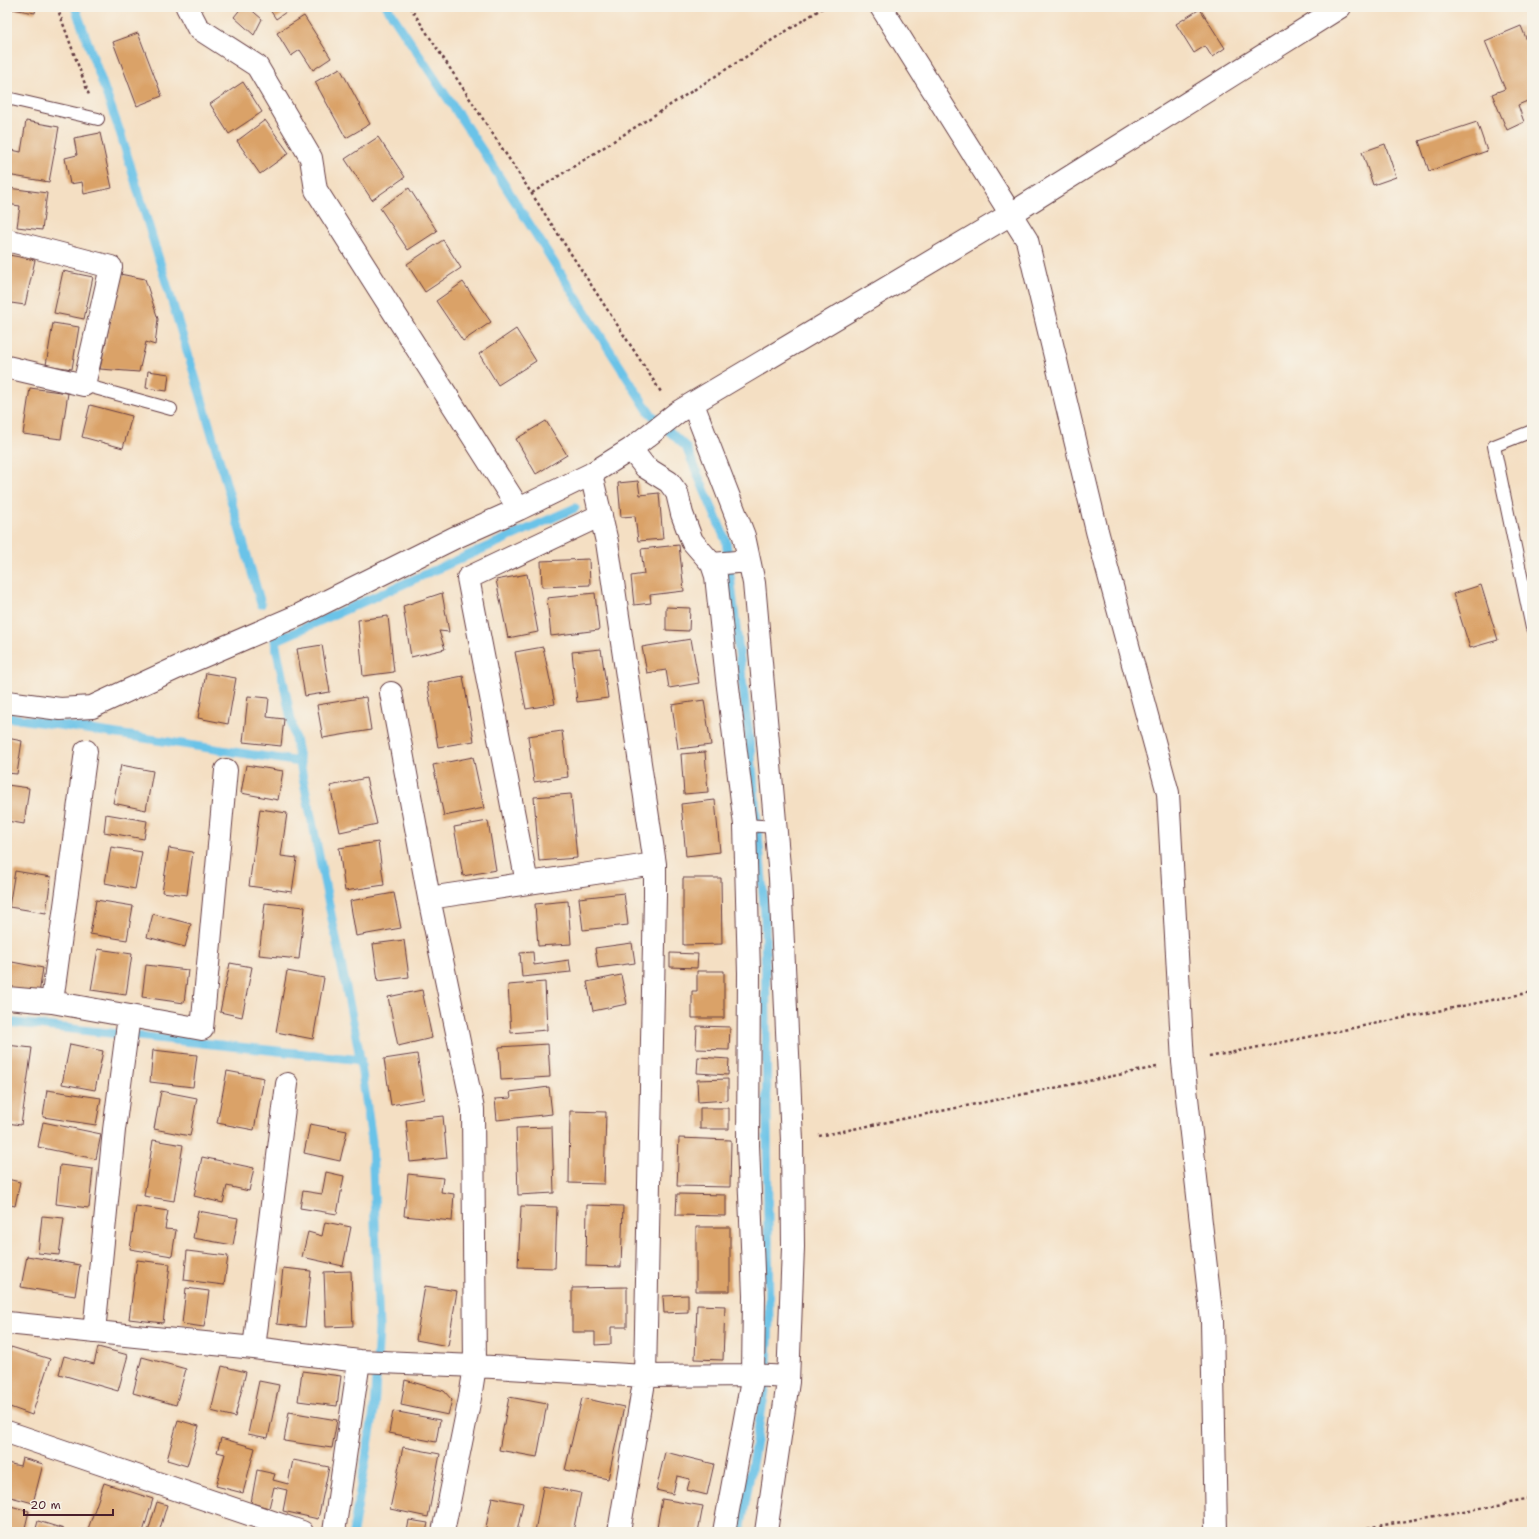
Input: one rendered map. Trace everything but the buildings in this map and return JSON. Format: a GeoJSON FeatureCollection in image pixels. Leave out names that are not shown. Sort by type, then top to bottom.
{"type":"FeatureCollection","features":[{"type":"Feature","properties":{"kind":"street"},"geometry":{"type":"LineString","coordinates":[[187,7],[198,28],[257,66],[311,158],[316,190],[518,510]]}},
{"type":"Feature","properties":{"kind":"street"},"geometry":{"type":"LineString","coordinates":[[881,7],[1026,240],[1097,531],[1168,793],[1183,1062],[1212,1321],[1216,1532]]}},
{"type":"Feature","properties":{"kind":"street"},"geometry":{"type":"LineString","coordinates":[[7,702],[60,709],[92,707],[299,614],[454,538],[518,510],[591,474],[631,449],[675,416],[1011,214],[1340,7]]}},
{"type":"Feature","properties":{"kind":"street"},"geometry":{"type":"LineString","coordinates":[[7,240],[111,267],[84,385],[7,367]]}},
{"type":"Feature","properties":{"kind":"street"},"geometry":{"type":"LineString","coordinates":[[675,416],[744,536],[730,562],[716,576],[726,679],[745,825],[749,973],[748,1145],[754,1296],[769,1376],[766,1532]]}},
{"type":"Feature","properties":{"kind":"street"},"geometry":{"type":"LineString","coordinates":[[631,449],[645,467],[669,482],[677,493],[682,514],[692,541],[730,562],[754,583],[776,827],[780,878],[792,1141],[793,1247],[769,1376],[724,1532]]}},
{"type":"Feature","properties":{"kind":"street"},"geometry":{"type":"LineString","coordinates":[[591,474],[606,542],[655,864],[645,1376],[619,1532]]}},
{"type":"Feature","properties":{"kind":"street"},"geometry":{"type":"LineString","coordinates":[[527,883],[468,578],[601,515]]}},
{"type":"Feature","properties":{"kind":"street"},"geometry":{"type":"LineString","coordinates":[[392,693],[430,898],[473,1109],[475,1366],[443,1532]]}},
{"type":"Feature","properties":{"kind":"street"},"geometry":{"type":"LineString","coordinates":[[52,1002],[86,751]]}},
{"type":"Feature","properties":{"kind":"street"},"geometry":{"type":"LineString","coordinates":[[7,998],[52,1002],[202,1029],[226,770]]}},
{"type":"Feature","properties":{"kind":"street"},"geometry":{"type":"LineString","coordinates":[[430,898],[655,864]]}},
{"type":"Feature","properties":{"kind":"street"},"geometry":{"type":"LineString","coordinates":[[94,1332],[114,1130],[130,1016]]}},
{"type":"Feature","properties":{"kind":"street"},"geometry":{"type":"LineString","coordinates":[[254,1348],[287,1084]]}},
{"type":"Feature","properties":{"kind":"street"},"geometry":{"type":"LineString","coordinates":[[7,1323],[254,1348],[362,1361],[645,1376],[769,1376]]}},
{"type":"Feature","properties":{"kind":"street"},"geometry":{"type":"LineString","coordinates":[[334,1532],[362,1361]]}},
{"type":"Feature","properties":{"kind":"street"},"geometry":{"type":"LineString","coordinates":[[7,1432],[302,1532]]}},
{"type":"Feature","properties":{"kind":"lane"},"geometry":{"type":"LineString","coordinates":[[7,98],[98,119]]}},
{"type":"Feature","properties":{"kind":"lane"},"geometry":{"type":"LineString","coordinates":[[84,385],[171,409]]}},
{"type":"Feature","properties":{"kind":"lane"},"geometry":{"type":"LineString","coordinates":[[1532,431],[1494,446],[1532,628]]}},
{"type":"Feature","properties":{"kind":"lane"},"geometry":{"type":"LineString","coordinates":[[745,825],[776,827]]}},
{"type":"Feature","properties":{"kind":"path"},"geometry":{"type":"LineString","coordinates":[[57,7],[98,119]]}},
{"type":"Feature","properties":{"kind":"path"},"geometry":{"type":"LineString","coordinates":[[410,7],[669,403],[675,416]]}},
{"type":"Feature","properties":{"kind":"path"},"geometry":{"type":"LineString","coordinates":[[532,193],[824,7]]}},
{"type":"Feature","properties":{"kind":"path"},"geometry":{"type":"LineString","coordinates":[[792,1141],[1532,992]]}},
{"type":"Feature","properties":{"kind":"path"},"geometry":{"type":"LineString","coordinates":[[1344,1532],[1532,1499]]}},
{"type":"Feature","properties":{"kind":"waterway"},"geometry":{"type":"LineString","coordinates":[[75,7],[120,132],[200,393],[261,604]]}},
{"type":"Feature","properties":{"kind":"waterway"},"geometry":{"type":"LineString","coordinates":[[387,7],[488,159],[649,412],[686,447],[726,541],[751,755],[765,915],[769,1321],[766,1385],[740,1532]]}},
{"type":"Feature","properties":{"kind":"waterway"},"geometry":{"type":"LineString","coordinates":[[353,1532],[374,1411],[379,1329],[372,1141],[358,1046],[275,641],[575,508]]}},
{"type":"Feature","properties":{"kind":"waterway"},"geometry":{"type":"LineString","coordinates":[[7,717],[300,762]]}},
{"type":"Feature","properties":{"kind":"waterway"},"geometry":{"type":"LineString","coordinates":[[7,1022],[361,1060]]}}]}
